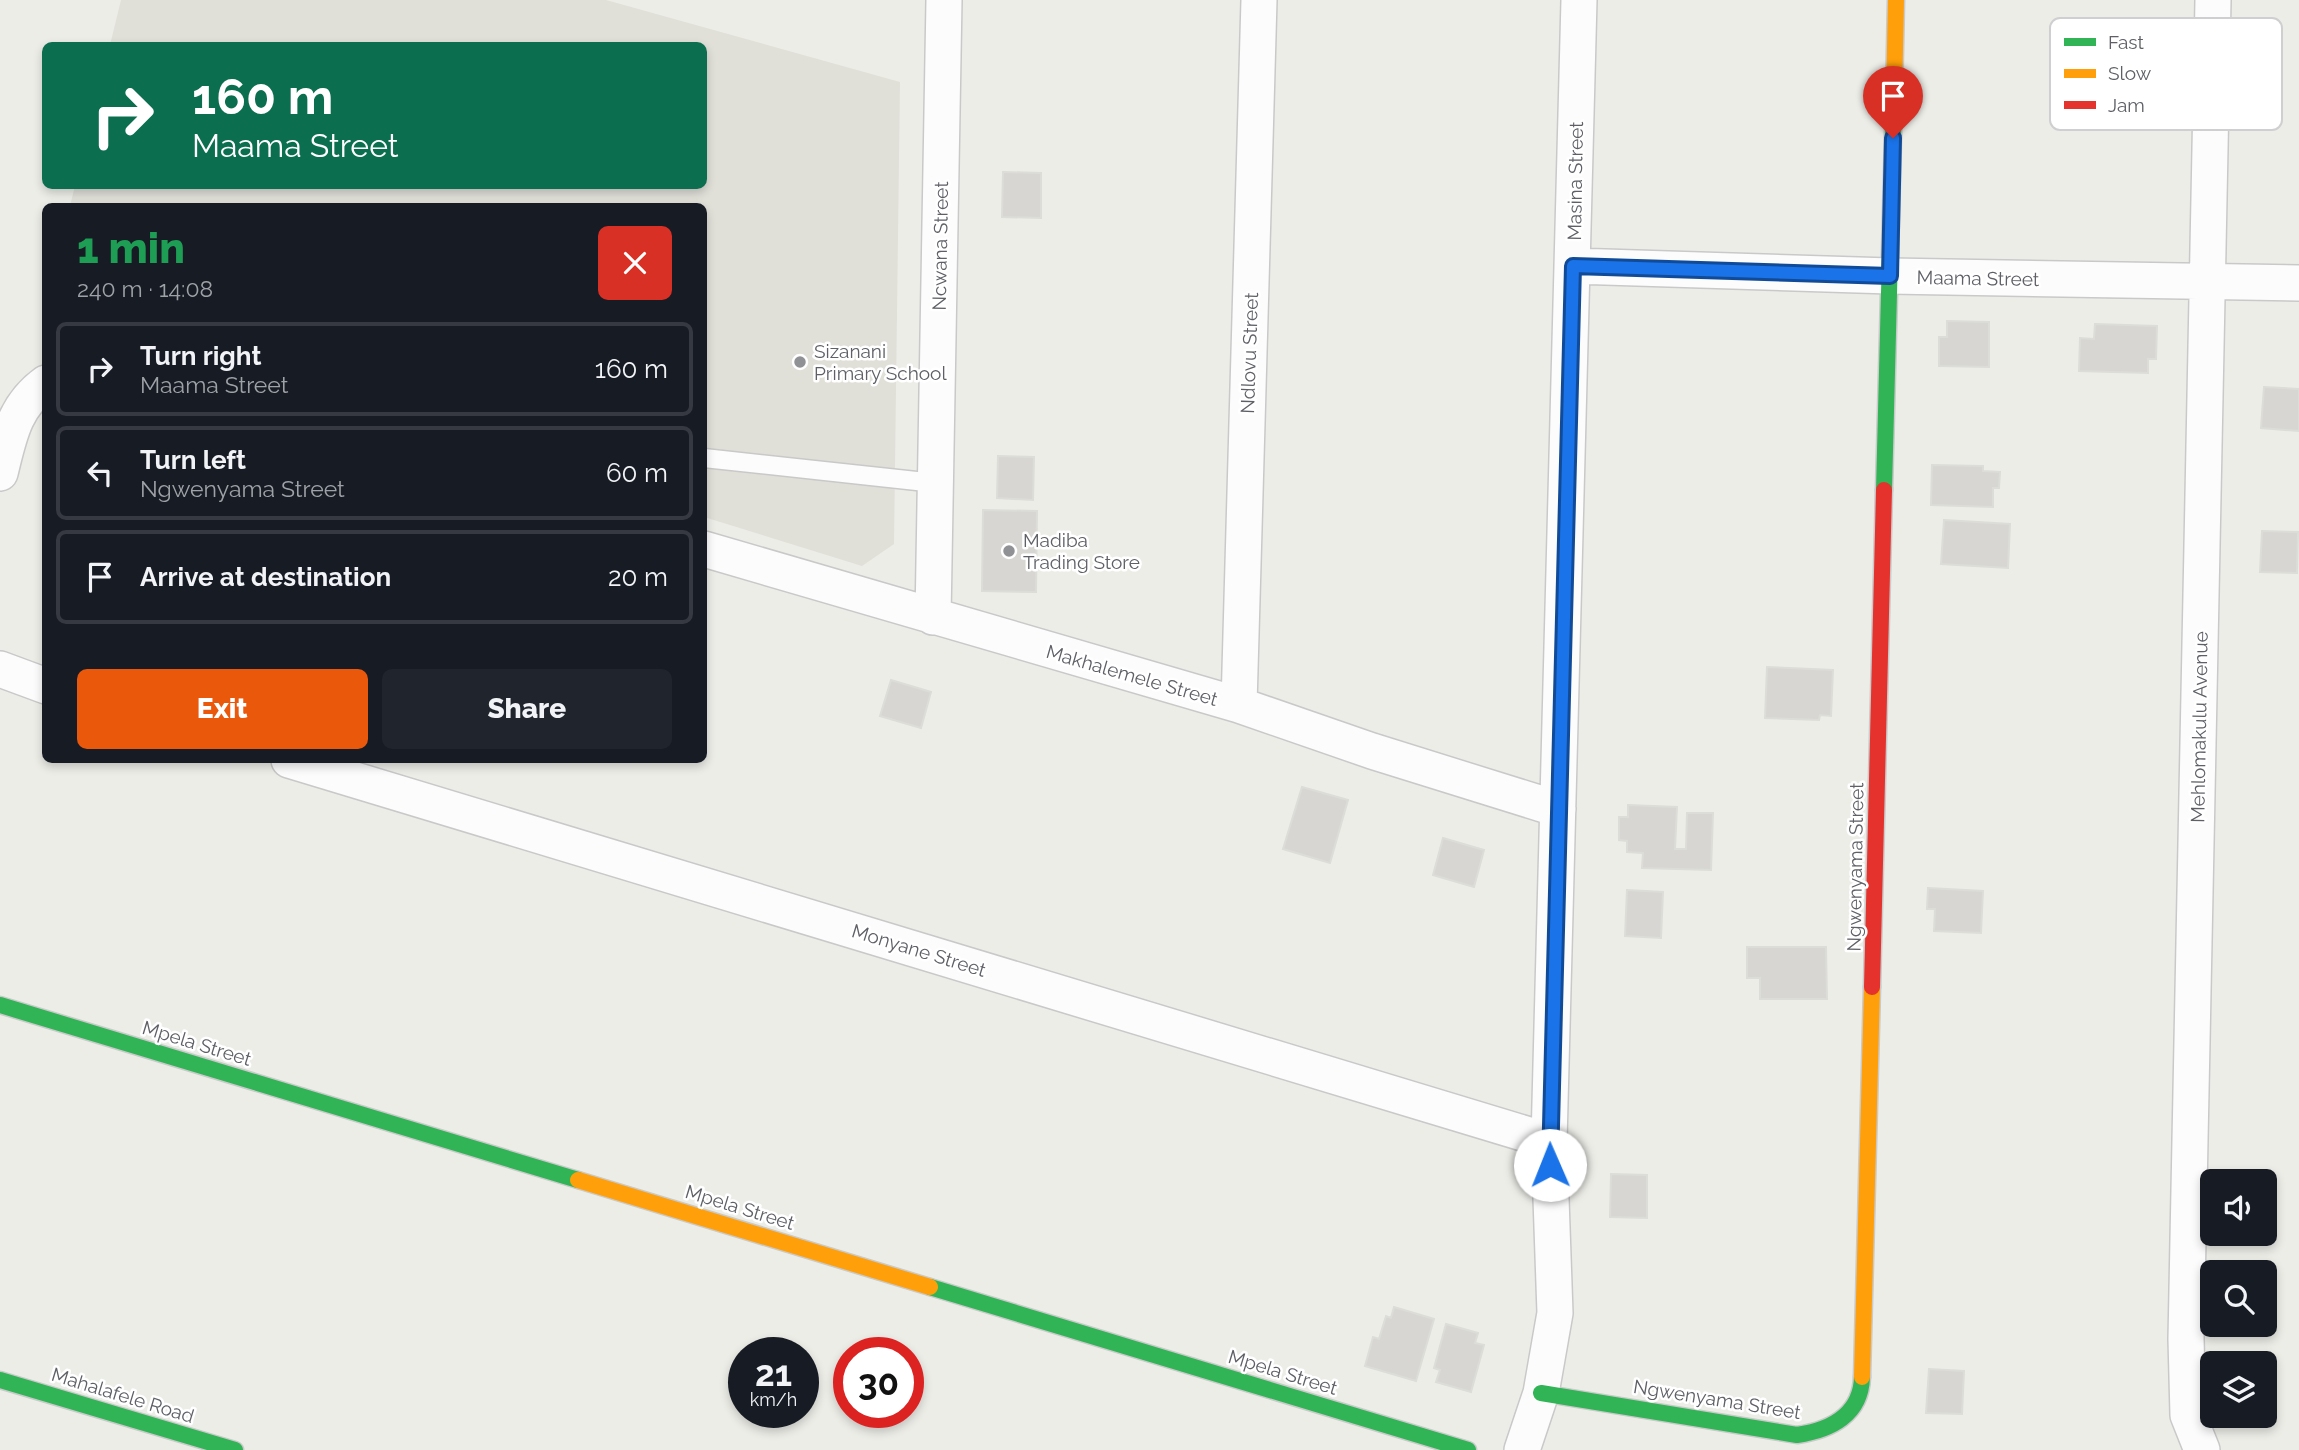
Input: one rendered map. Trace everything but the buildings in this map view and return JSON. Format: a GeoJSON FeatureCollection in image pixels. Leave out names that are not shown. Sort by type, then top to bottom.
{"type":"FeatureCollection","features":[{"type":"Feature","properties":{"kind":"street","name":"Ncwana Street"},"geometry":{"type":"LineString","coordinates":[[933,617],[944,0]]}},
{"type":"Feature","properties":{"kind":"street","name":"Ndlovu Street"},"geometry":{"type":"LineString","coordinates":[[1239,705],[1259,0]]}},
{"type":"Feature","properties":{"kind":"street","name":"Masina Street"},"geometry":{"type":"LineString","coordinates":[[1522,1450],[1541,1392],[1555,1313],[1549,1141],[1578,0]]}},
{"type":"Feature","properties":{"kind":"street","name":"Ngwenyama Street"},"geometry":{"type":"LineString","coordinates":[[1541,1392],[1797,1435],[1829,1430],[1848,1416],[1863,1387],[1896,0]]}},
{"type":"Feature","properties":{"kind":"street","name":"Mehlomakulu Avenue"},"geometry":{"type":"LineString","coordinates":[[2213,0],[2213,18]]}},
{"type":"Feature","properties":{"kind":"street","name":"Mehlomakulu Avenue"},"geometry":{"type":"LineString","coordinates":[[2202,1450],[2188,1415],[2186,1339],[2211,130]]}},
{"type":"Feature","properties":{"kind":"street","name":"Maama Street"},"geometry":{"type":"LineString","coordinates":[[1573,266],[1890,276],[2299,283]]}},
{"type":"Feature","properties":{"kind":"street"},"geometry":{"type":"LineString","coordinates":[[0,473],[17,415],[23,403],[42,386]]}},
{"type":"Feature","properties":{"kind":"street","name":"Makhalemele Street"},"geometry":{"type":"LineString","coordinates":[[707,550],[1239,705],[1372,751],[1558,809]]}},
{"type":"Feature","properties":{"kind":"street"},"geometry":{"type":"LineString","coordinates":[[0,669],[42,685]]}},
{"type":"Feature","properties":{"kind":"street","name":"Monyane Street"},"geometry":{"type":"LineString","coordinates":[[299,763],[1549,1141]]}},
{"type":"Feature","properties":{"kind":"street","name":"Mpela Street"},"geometry":{"type":"LineString","coordinates":[[0,1005],[1468,1450]]}},
{"type":"Feature","properties":{"kind":"street","name":"Mahalafele Road"},"geometry":{"type":"LineString","coordinates":[[0,1380],[235,1450]]}},
{"type":"Feature","properties":{"kind":"lane"},"geometry":{"type":"LineString","coordinates":[[707,458],[935,484]]}},
{"type":"Feature","properties":{"kind":"shaded area","name":"Sizanani Primary School"},"geometry":{"type":"Polygon","coordinates":[[[121,0],[606,0],[900,82],[894,544],[862,566],[707,518],[707,203],[71,203],[74,189],[707,189],[707,42],[111,42],[121,0]]]}},
{"type":"Feature","properties":{"kind":"traffic: fast"},"geometry":{"type":"LineString","coordinates":[[1884,490],[1894,96]]}},
{"type":"Feature","properties":{"kind":"traffic: fast"},"geometry":{"type":"LineString","coordinates":[[0,1005],[578,1180]]}},
{"type":"Feature","properties":{"kind":"traffic: fast"},"geometry":{"type":"LineString","coordinates":[[930,1287],[1468,1450]]}},
{"type":"Feature","properties":{"kind":"traffic: fast"},"geometry":{"type":"LineString","coordinates":[[1541,1393],[1797,1435],[1821,1429],[1850,1411],[1860,1390],[1862,1377]]}},
{"type":"Feature","properties":{"kind":"traffic: fast"},"geometry":{"type":"LineString","coordinates":[[0,1380],[235,1450]]}},
{"type":"Feature","properties":{"kind":"traffic: slow"},"geometry":{"type":"LineString","coordinates":[[1894,96],[1896,0]]}},
{"type":"Feature","properties":{"kind":"traffic: slow"},"geometry":{"type":"LineString","coordinates":[[1862,1377],[1872,987]]}},
{"type":"Feature","properties":{"kind":"traffic: slow"},"geometry":{"type":"LineString","coordinates":[[578,1180],[930,1287]]}},
{"type":"Feature","properties":{"kind":"traffic: jam"},"geometry":{"type":"LineString","coordinates":[[1872,987],[1884,490]]}},
{"type":"Feature","properties":{"kind":"place","name":"Sizanani Primary School"},"geometry":{"type":"Point","coordinates":[800,362]}},
{"type":"Feature","properties":{"kind":"place","name":"Madiba Trading Store"},"geometry":{"type":"Point","coordinates":[1009,551]}},
{"type":"Feature","properties":{"kind":"route"},"geometry":{"type":"LineString","coordinates":[[1550,1165],[1573,266],[1890,276],[1893,138]]}}]}
